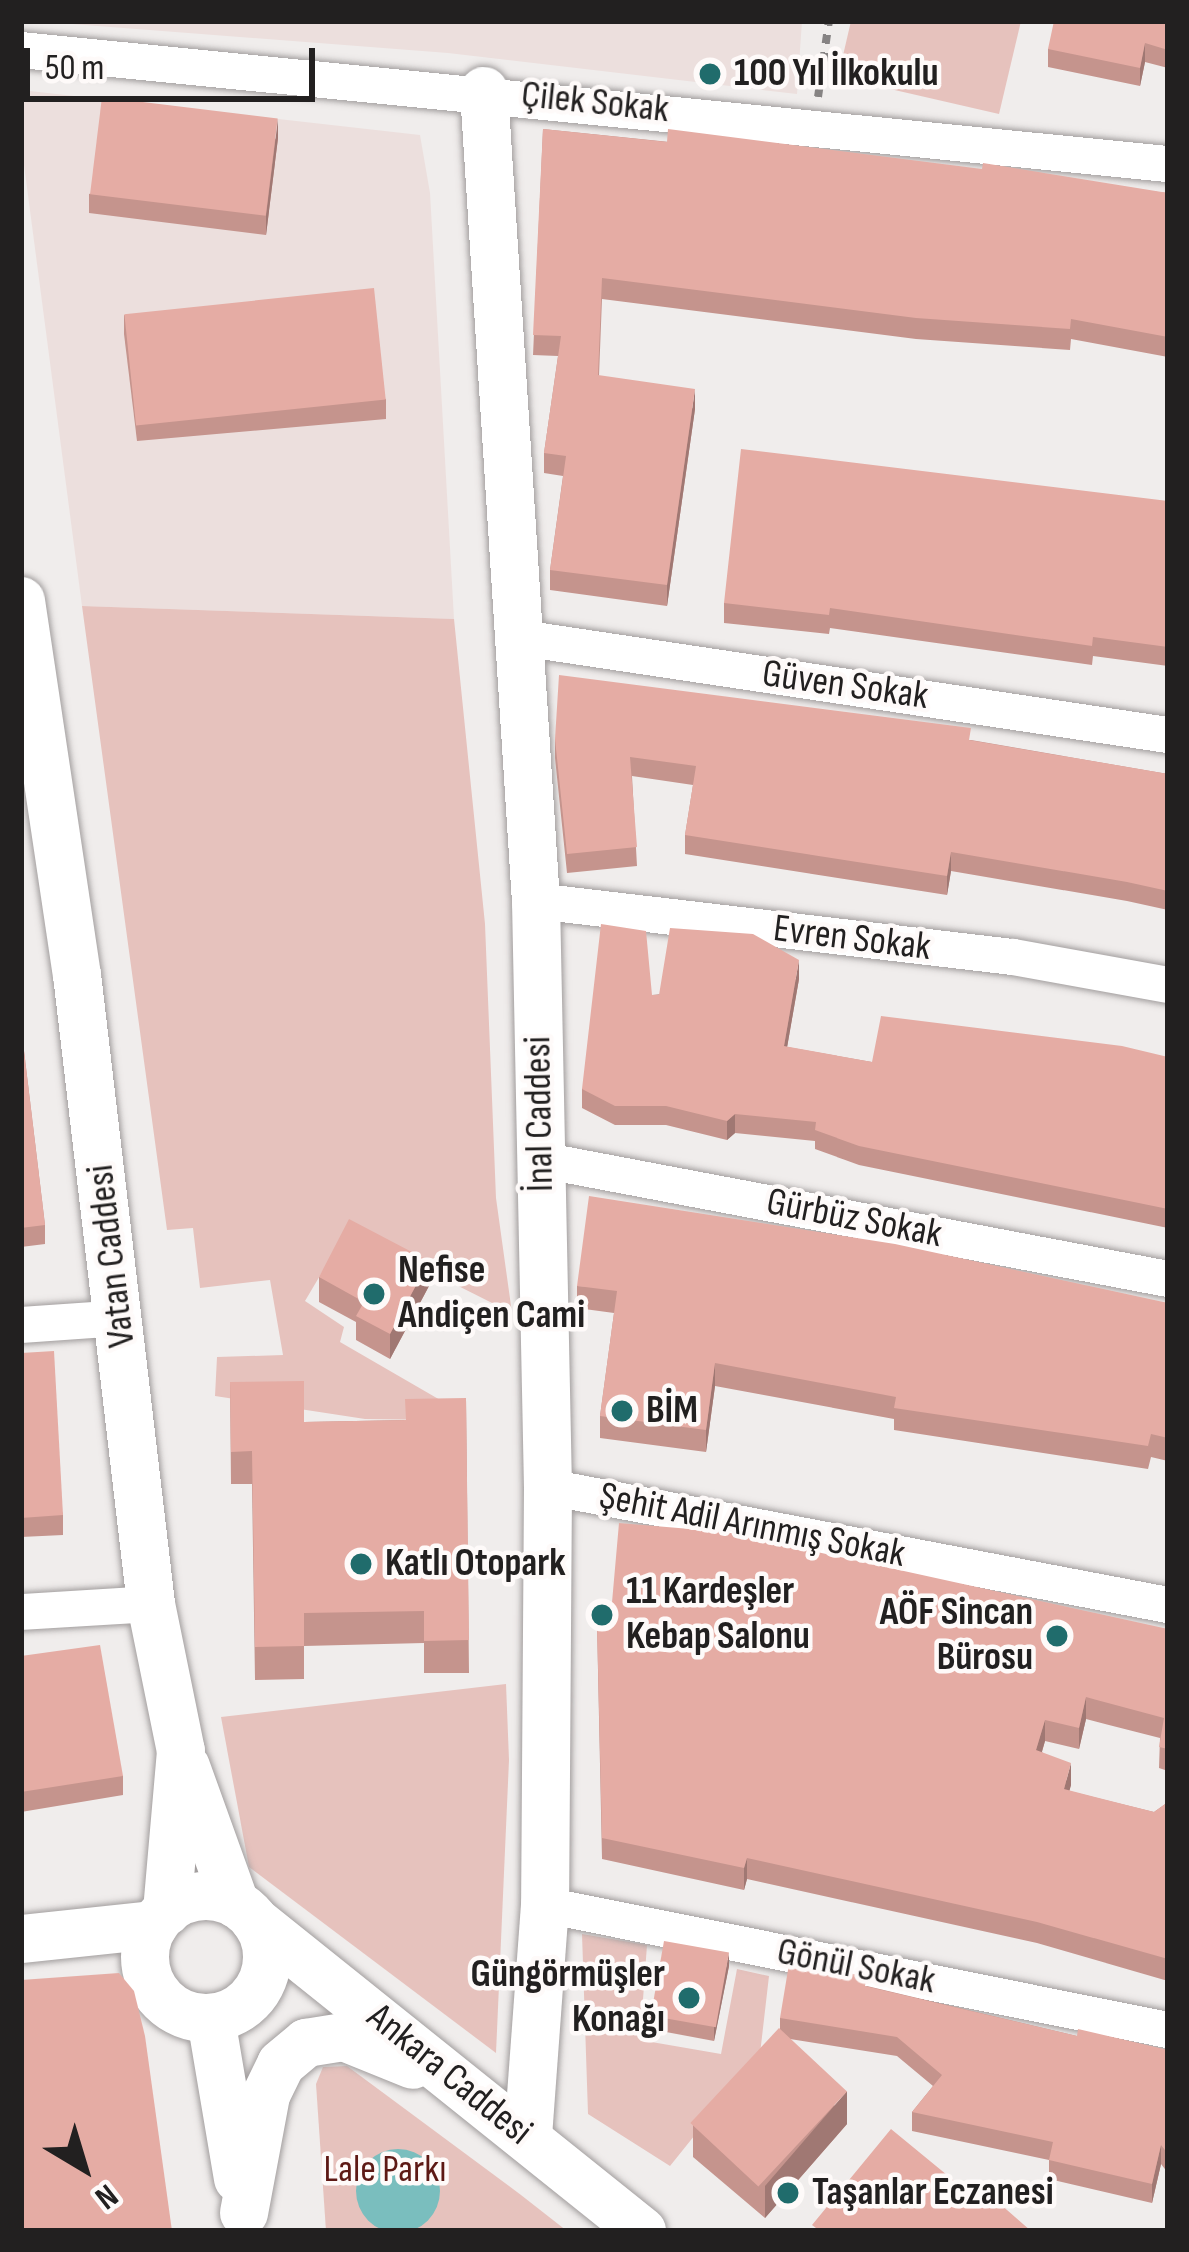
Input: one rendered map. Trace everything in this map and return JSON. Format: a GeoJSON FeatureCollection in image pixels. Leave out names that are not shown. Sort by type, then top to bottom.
{"type":"FeatureCollection","features":[{"type":"Feature","properties":{"kind":"main road","name":"İnal Caddesi"},"geometry":{"type":"LineString","coordinates":[[484,91],[536,901],[548,1487],[545,1905],[528,2137]]}},
{"type":"Feature","properties":{"kind":"main road","name":"Vatan Caddesi"},"geometry":{"type":"LineString","coordinates":[[21,601],[33,747],[119,1318],[151,1604],[181,1751],[160,1918]]}},
{"type":"Feature","properties":{"kind":"main road"},"geometry":{"type":"LineString","coordinates":[[160,1918],[145,1962],[150,1981],[174,2009],[211,2018],[245,2005],[265,1974],[181,1751]]}},
{"type":"Feature","properties":{"kind":"main road"},"geometry":{"type":"LineString","coordinates":[[21,1940],[160,1918],[200,1897],[245,1912]]}},
{"type":"Feature","properties":{"kind":"main road","name":"Ankara Caddesi"},"geometry":{"type":"LineString","coordinates":[[245,1912],[642,2231]]}},
{"type":"Feature","properties":{"kind":"main road"},"geometry":{"type":"LineString","coordinates":[[211,2018],[244,2222]]}},
{"type":"Feature","properties":{"kind":"main road"},"geometry":{"type":"LineString","coordinates":[[244,2222],[266,2095],[281,2064],[305,2043],[344,2037],[462,2084]]}},
{"type":"Feature","properties":{"kind":"street","name":"Çilek Sokak"},"geometry":{"type":"LineString","coordinates":[[21,50],[484,91],[1168,164]]}},
{"type":"Feature","properties":{"kind":"street","name":"Güven Sokak"},"geometry":{"type":"LineString","coordinates":[[521,638],[1168,734]]}},
{"type":"Feature","properties":{"kind":"street","name":"Evren Sokak"},"geometry":{"type":"LineString","coordinates":[[536,901],[1013,958],[1168,986]]}},
{"type":"Feature","properties":{"kind":"street","name":"Gürbüz Sokak"},"geometry":{"type":"LineString","coordinates":[[541,1160],[1168,1279]]}},
{"type":"Feature","properties":{"kind":"street"},"geometry":{"type":"LineString","coordinates":[[21,1325],[119,1318]]}},
{"type":"Feature","properties":{"kind":"street","name":"Şehit Adil Arınmış Sokak"},"geometry":{"type":"LineString","coordinates":[[548,1487],[1168,1605]]}},
{"type":"Feature","properties":{"kind":"street"},"geometry":{"type":"LineString","coordinates":[[21,1612],[151,1604]]}},
{"type":"Feature","properties":{"kind":"street","name":"Gönül Sokak"},"geometry":{"type":"LineString","coordinates":[[545,1905],[1168,2030]]}},
{"type":"Feature","properties":{"kind":"path"},"geometry":{"type":"LineString","coordinates":[[814,127],[829,21]]}},
{"type":"Feature","properties":{"kind":"shaded area","name":"100 Yıl İlkokulu"},"geometry":{"type":"Polygon","coordinates":[[[33,21],[802,21],[797,94],[448,53],[33,21]]]}},
{"type":"Feature","properties":{"kind":"shaded area"},"geometry":{"type":"Polygon","coordinates":[[[21,90],[420,135],[430,193],[454,619],[82,606],[21,142],[21,90]]]}},
{"type":"Feature","properties":{"kind":"green space"},"geometry":{"type":"Polygon","coordinates":[[[851,21],[1021,21],[999,114],[838,77],[851,21]]]}},
{"type":"Feature","properties":{"kind":"green space"},"geometry":{"type":"Polygon","coordinates":[[[82,606],[454,619],[485,924],[496,1198],[512,1313],[347,1230],[305,1301],[344,1327],[340,1342],[454,1408],[441,1420],[365,1419],[215,1396],[217,1357],[283,1355],[270,1280],[200,1288],[193,1228],[167,1230],[82,606]]]}},
{"type":"Feature","properties":{"kind":"green space"},"geometry":{"type":"Polygon","coordinates":[[[506,1684],[509,1760],[496,2053],[249,1867],[221,1717],[506,1684]]]}},
{"type":"Feature","properties":{"kind":"green space"},"geometry":{"type":"Polygon","coordinates":[[[582,1934],[647,1945],[640,2040],[721,2054],[737,1969],[769,1976],[760,2054],[670,2166],[588,2114],[582,1934]]]}},
{"type":"Feature","properties":{"kind":"green space","name":"Lale Parkı"},"geometry":{"type":"Polygon","coordinates":[[[347,2066],[567,2231],[326,2231],[316,2084],[323,2067],[347,2066]]]}},
{"type":"Feature","properties":{"kind":"water"},"geometry":{"type":"Polygon","coordinates":[[[398,2149],[428,2161],[440,2191],[428,2221],[398,2233],[368,2221],[356,2191],[368,2161],[398,2149]]]}},
{"type":"Feature","properties":{"kind":"building"},"geometry":{"type":"Polygon","coordinates":[[[1054,21],[1168,21],[1168,50],[1145,43],[1140,68],[1048,49],[1054,21]]]}},
{"type":"Feature","properties":{"kind":"building"},"geometry":{"type":"Polygon","coordinates":[[[102,97],[278,119],[266,216],[90,194],[102,97]]]}},
{"type":"Feature","properties":{"kind":"building"},"geometry":{"type":"Polygon","coordinates":[[[543,129],[667,142],[668,129],[982,169],[983,163],[1168,193],[1168,337],[1071,319],[1070,329],[916,318],[602,278],[598,375],[695,389],[667,585],[550,570],[566,456],[544,453],[561,336],[533,335],[543,129]]]}},
{"type":"Feature","properties":{"kind":"building"},"geometry":{"type":"Polygon","coordinates":[[[374,288],[386,399],[136,426],[124,314],[374,288]]]}},
{"type":"Feature","properties":{"kind":"building"},"geometry":{"type":"Polygon","coordinates":[[[741,449],[1168,501],[1168,647],[1093,637],[1092,646],[830,608],[829,615],[724,603],[741,449]]]}},
{"type":"Feature","properties":{"kind":"building"},"geometry":{"type":"Polygon","coordinates":[[[559,675],[971,728],[969,740],[1168,774],[1168,891],[951,852],[947,876],[685,835],[696,766],[630,757],[637,847],[567,854],[555,739],[559,675]]]}},
{"type":"Feature","properties":{"kind":"building"},"geometry":{"type":"Polygon","coordinates":[[[601,924],[646,931],[652,995],[659,995],[670,928],[753,934],[799,960],[784,1046],[872,1062],[881,1016],[1122,1046],[1168,1057],[1168,1209],[859,1146],[815,1130],[816,1122],[735,1114],[727,1121],[666,1106],[615,1106],[582,1089],[601,924]]]}},
{"type":"Feature","properties":{"kind":"building"},"geometry":{"type":"Polygon","coordinates":[[[21,1026],[45,1225],[21,1228],[21,1026]]]}},
{"type":"Feature","properties":{"kind":"building"},"geometry":{"type":"Polygon","coordinates":[[[589,1196],[895,1244],[1168,1303],[1168,1438],[1151,1434],[1148,1446],[894,1408],[896,1397],[715,1363],[706,1430],[600,1416],[617,1291],[577,1286],[589,1196]]]}},
{"type":"Feature","properties":{"kind":"building","name":"Nefise Andiçen Cami"},"geometry":{"type":"Polygon","coordinates":[[[349,1219],[429,1261],[390,1334],[356,1316],[364,1302],[319,1277],[349,1219]]]}},
{"type":"Feature","properties":{"kind":"building"},"geometry":{"type":"Polygon","coordinates":[[[54,1351],[63,1515],[21,1518],[21,1353],[54,1351]]]}},
{"type":"Feature","properties":{"kind":"building","name":"Katlı Otopark"},"geometry":{"type":"Polygon","coordinates":[[[304,1381],[304,1422],[406,1420],[405,1399],[466,1398],[469,1640],[424,1641],[424,1611],[304,1613],[304,1646],[255,1647],[252,1451],[231,1452],[230,1382],[304,1381]]]}},
{"type":"Feature","properties":{"kind":"building"},"geometry":{"type":"Polygon","coordinates":[[[619,1523],[726,1532],[1168,1629],[1168,1749],[1159,1747],[1164,1718],[1086,1697],[1079,1728],[1045,1720],[1036,1750],[1071,1763],[1064,1789],[1154,1812],[1168,1802],[1168,1959],[1037,1922],[747,1858],[744,1868],[602,1838],[597,1624],[610,1625],[619,1523]]]}},
{"type":"Feature","properties":{"kind":"building"},"geometry":{"type":"Polygon","coordinates":[[[100,1645],[123,1776],[21,1792],[21,1656],[100,1645]]]}},
{"type":"Feature","properties":{"kind":"building","name":"Güngörmüşler Konağı"},"geometry":{"type":"Polygon","coordinates":[[[664,1941],[729,1952],[716,2027],[651,2016],[664,1941]]]}},
{"type":"Feature","properties":{"kind":"building"},"geometry":{"type":"Polygon","coordinates":[[[789,1964],[867,1976],[865,1986],[1077,2036],[1078,2029],[1168,2050],[1168,2154],[1161,2145],[1152,2184],[1049,2160],[1053,2142],[912,2112],[942,2075],[897,2037],[780,2018],[789,1964]]]}},
{"type":"Feature","properties":{"kind":"building"},"geometry":{"type":"Polygon","coordinates":[[[119,1973],[134,1991],[145,2036],[172,2231],[21,2231],[21,1980],[119,1973]]]}},
{"type":"Feature","properties":{"kind":"building"},"geometry":{"type":"Polygon","coordinates":[[[779,2028],[847,2091],[758,2187],[690,2123],[779,2028]]]}},
{"type":"Feature","properties":{"kind":"building"},"geometry":{"type":"Polygon","coordinates":[[[891,2129],[975,2198],[983,2189],[1031,2231],[820,2231],[812,2225],[891,2129]]]}},
{"type":"Feature","properties":{"kind":"place","name":"100 Yıl İlkokulu"},"geometry":{"type":"Point","coordinates":[710,74]}},
{"type":"Feature","properties":{"kind":"place","name":"Nefise Andiçen Cami"},"geometry":{"type":"Point","coordinates":[374,1294]}},
{"type":"Feature","properties":{"kind":"place","name":"BİM"},"geometry":{"type":"Point","coordinates":[622,1411]}},
{"type":"Feature","properties":{"kind":"place","name":"Katlı Otopark"},"geometry":{"type":"Point","coordinates":[361,1564]}},
{"type":"Feature","properties":{"kind":"place","name":"11 Kardeşler Kebap Salonu"},"geometry":{"type":"Point","coordinates":[602,1615]}},
{"type":"Feature","properties":{"kind":"place","name":"AÖF Sincan Bürosu"},"geometry":{"type":"Point","coordinates":[1057,1636]}},
{"type":"Feature","properties":{"kind":"place","name":"Güngörmüşler Konağı"},"geometry":{"type":"Point","coordinates":[689,1998]}},
{"type":"Feature","properties":{"kind":"place","name":"Taşanlar Eczanesi"},"geometry":{"type":"Point","coordinates":[788,2193]}}]}
